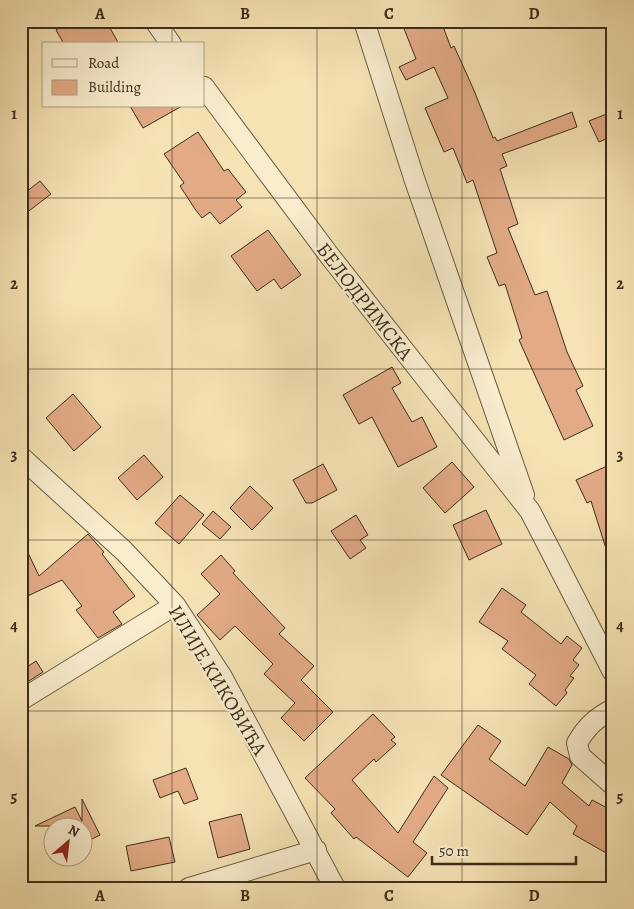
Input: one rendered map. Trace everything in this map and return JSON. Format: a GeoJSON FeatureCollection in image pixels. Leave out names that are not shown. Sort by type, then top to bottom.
{"type":"FeatureCollection","features":[{"type":"Feature","properties":{"kind":"street"},"geometry":{"type":"LineString","coordinates":[[154,21],[170,42]]}},
{"type":"Feature","properties":{"kind":"street","name":"БЕЛОДРИМСКА"},"geometry":{"type":"LineString","coordinates":[[364,21],[414,178],[530,511],[613,672]]}},
{"type":"Feature","properties":{"kind":"street","name":"БЕЛОДРИМСКА"},"geometry":{"type":"LineString","coordinates":[[205,89],[329,255],[530,511]]}},
{"type":"Feature","properties":{"kind":"street","name":"ИЛИЈЕ КИКОВИЋА"},"geometry":{"type":"LineString","coordinates":[[21,457],[124,551],[175,605],[222,677],[335,888]]}},
{"type":"Feature","properties":{"kind":"street"},"geometry":{"type":"LineString","coordinates":[[21,700],[175,605]]}},
{"type":"Feature","properties":{"kind":"street"},"geometry":{"type":"LineString","coordinates":[[613,709],[596,718],[585,730],[578,743],[580,756],[613,785]]}},
{"type":"Feature","properties":{"kind":"street"},"geometry":{"type":"LineString","coordinates":[[189,888],[316,850]]}},
{"type":"Feature","properties":{"kind":"building"},"geometry":{"type":"Polygon","coordinates":[[[71,21],[106,21],[118,42],[63,42],[56,30],[71,21]]]}},
{"type":"Feature","properties":{"kind":"building"},"geometry":{"type":"Polygon","coordinates":[[[401,21],[441,21],[451,48],[454,46],[473,88],[493,138],[495,137],[497,141],[572,112],[577,127],[502,154],[507,166],[500,169],[518,224],[508,228],[535,295],[547,291],[567,352],[583,386],[576,390],[593,426],[564,440],[519,340],[522,338],[505,284],[499,286],[487,257],[497,253],[473,180],[467,183],[453,148],[444,152],[425,108],[448,98],[434,67],[406,80],[399,67],[416,59],[401,21]]]}},
{"type":"Feature","properties":{"kind":"building"},"geometry":{"type":"Polygon","coordinates":[[[131,108],[178,108],[143,128],[131,108]]]}},
{"type":"Feature","properties":{"kind":"building"},"geometry":{"type":"Polygon","coordinates":[[[609,113],[613,122],[613,136],[599,142],[589,121],[609,113]]]}},
{"type":"Feature","properties":{"kind":"building"},"geometry":{"type":"Polygon","coordinates":[[[198,132],[224,171],[228,169],[246,192],[236,200],[242,207],[220,224],[210,212],[202,218],[180,186],[184,183],[164,154],[198,132]]]}},
{"type":"Feature","properties":{"kind":"building"},"geometry":{"type":"Polygon","coordinates":[[[40,181],[51,194],[21,217],[21,196],[40,181]]]}},
{"type":"Feature","properties":{"kind":"building"},"geometry":{"type":"Polygon","coordinates":[[[268,230],[301,275],[281,289],[274,279],[257,291],[231,256],[268,230]]]}},
{"type":"Feature","properties":{"kind":"building"},"geometry":{"type":"Polygon","coordinates":[[[392,367],[401,383],[392,388],[412,422],[422,417],[437,447],[398,467],[372,417],[359,424],[343,395],[392,367]]]}},
{"type":"Feature","properties":{"kind":"building"},"geometry":{"type":"Polygon","coordinates":[[[73,394],[101,427],[74,451],[46,418],[73,394]]]}},
{"type":"Feature","properties":{"kind":"building"},"geometry":{"type":"Polygon","coordinates":[[[144,455],[163,477],[137,500],[118,478],[144,455]]]}},
{"type":"Feature","properties":{"kind":"building"},"geometry":{"type":"Polygon","coordinates":[[[452,462],[474,487],[445,513],[423,488],[452,462]]]}},
{"type":"Feature","properties":{"kind":"building"},"geometry":{"type":"Polygon","coordinates":[[[323,464],[337,490],[312,503],[306,503],[293,480],[323,464]]]}},
{"type":"Feature","properties":{"kind":"building"},"geometry":{"type":"Polygon","coordinates":[[[607,466],[613,479],[613,558],[609,558],[591,501],[587,503],[576,480],[607,466]]]}},
{"type":"Feature","properties":{"kind":"building"},"geometry":{"type":"Polygon","coordinates":[[[250,486],[273,508],[252,530],[230,508],[250,486]]]}},
{"type":"Feature","properties":{"kind":"building"},"geometry":{"type":"Polygon","coordinates":[[[180,495],[204,515],[179,544],[155,523],[180,495]]]}},
{"type":"Feature","properties":{"kind":"building"},"geometry":{"type":"Polygon","coordinates":[[[486,510],[502,544],[469,560],[453,525],[486,510]]]}},
{"type":"Feature","properties":{"kind":"building"},"geometry":{"type":"Polygon","coordinates":[[[213,511],[231,527],[220,539],[202,524],[213,511]]]}},
{"type":"Feature","properties":{"kind":"building"},"geometry":{"type":"Polygon","coordinates":[[[356,515],[368,535],[360,540],[366,548],[350,559],[331,531],[356,515]]]}},
{"type":"Feature","properties":{"kind":"building"},"geometry":{"type":"Polygon","coordinates":[[[88,534],[104,552],[102,554],[135,596],[113,612],[122,624],[98,638],[76,610],[82,606],[62,580],[21,599],[21,538],[39,576],[88,534]]]}},
{"type":"Feature","properties":{"kind":"building"},"geometry":{"type":"Polygon","coordinates":[[[221,555],[235,571],[233,573],[285,628],[279,634],[314,666],[301,680],[333,712],[304,741],[281,718],[295,703],[264,674],[273,664],[235,626],[220,640],[197,615],[220,594],[201,574],[221,555]]]}},
{"type":"Feature","properties":{"kind":"building"},"geometry":{"type":"Polygon","coordinates":[[[502,588],[526,605],[521,612],[561,644],[567,636],[582,648],[573,660],[579,665],[570,676],[574,678],[565,690],[567,693],[556,706],[529,684],[536,675],[502,649],[508,641],[479,622],[502,588]]]}},
{"type":"Feature","properties":{"kind":"building"},"geometry":{"type":"Polygon","coordinates":[[[36,661],[43,672],[21,686],[21,671],[36,661]]]}},
{"type":"Feature","properties":{"kind":"building"},"geometry":{"type":"Polygon","coordinates":[[[373,714],[395,737],[391,740],[396,744],[376,762],[374,759],[352,780],[398,833],[434,776],[448,788],[413,842],[427,853],[408,877],[356,837],[354,839],[331,813],[335,809],[305,778],[373,714]]]}},
{"type":"Feature","properties":{"kind":"building"},"geometry":{"type":"Polygon","coordinates":[[[478,725],[501,741],[489,759],[525,786],[548,747],[569,759],[572,765],[562,783],[589,806],[592,800],[613,811],[613,857],[573,834],[577,826],[550,802],[527,835],[441,775],[478,725]]]}},
{"type":"Feature","properties":{"kind":"building"},"geometry":{"type":"Polygon","coordinates":[[[186,768],[198,799],[184,804],[178,791],[160,798],[153,780],[186,768]]]}},
{"type":"Feature","properties":{"kind":"building"},"geometry":{"type":"Polygon","coordinates":[[[82,799],[90,816],[82,816],[82,799]]]}},
{"type":"Feature","properties":{"kind":"building"},"geometry":{"type":"Polygon","coordinates":[[[75,807],[80,816],[56,816],[75,807]]]}},
{"type":"Feature","properties":{"kind":"building"},"geometry":{"type":"Polygon","coordinates":[[[241,814],[250,849],[218,858],[209,822],[241,814]]]}},
{"type":"Feature","properties":{"kind":"building"},"geometry":{"type":"Polygon","coordinates":[[[92,819],[100,835],[92,839],[92,819]]]}},
{"type":"Feature","properties":{"kind":"building"},"geometry":{"type":"Polygon","coordinates":[[[169,837],[175,862],[131,871],[126,846],[169,837]]]}}]}
